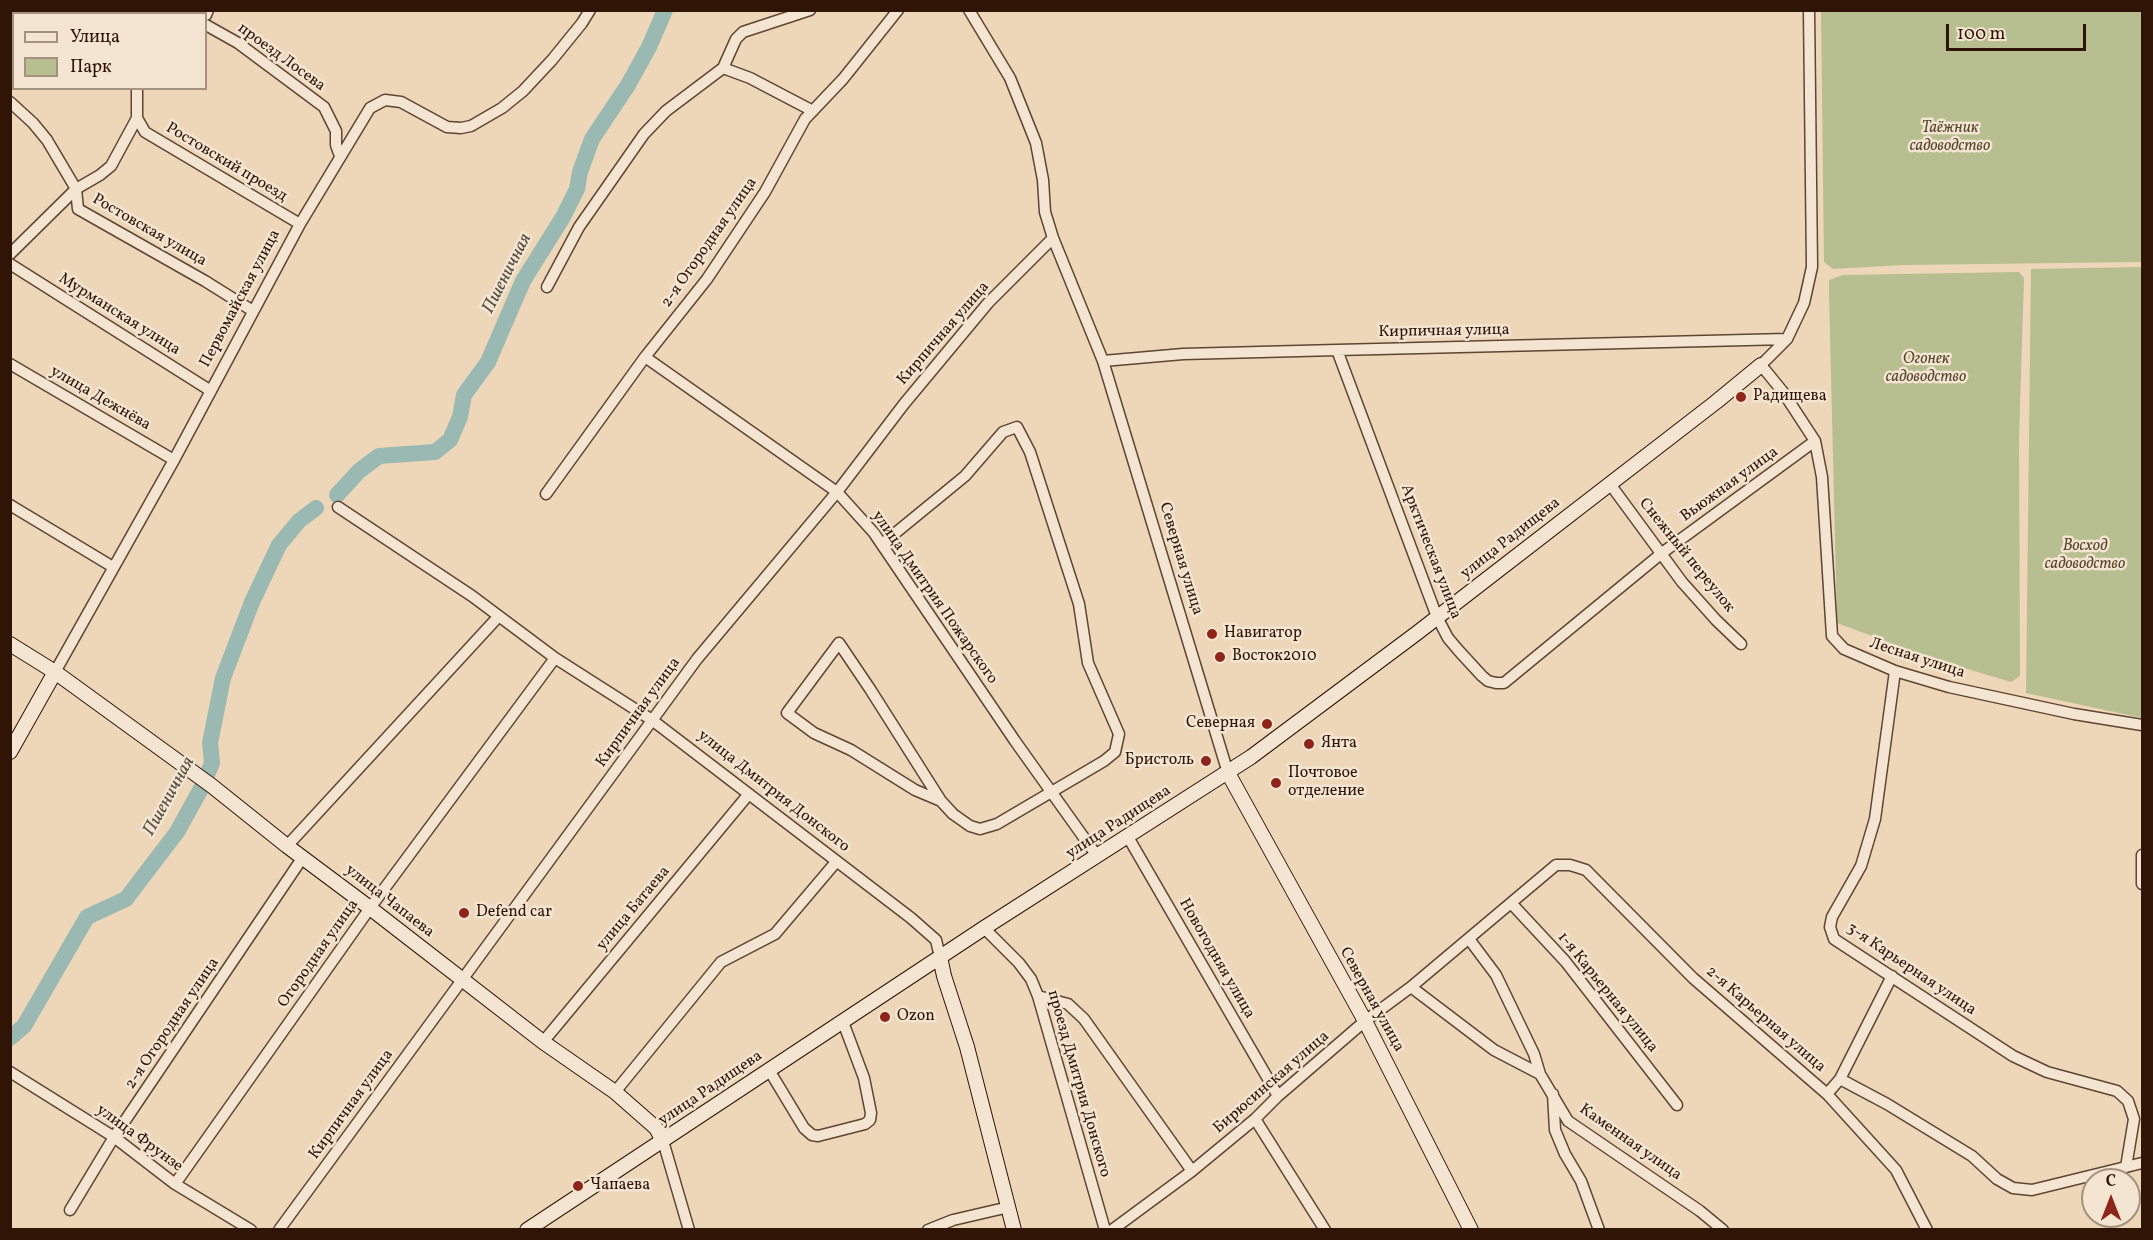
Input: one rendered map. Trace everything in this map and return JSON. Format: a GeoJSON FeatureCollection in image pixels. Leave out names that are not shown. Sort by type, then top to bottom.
{"type":"FeatureCollection","features":[{"type":"Feature","properties":{"kind":"main road","name":"улица Радищева"},"geometry":{"type":"LineString","coordinates":[[527,1230],[984,928],[1228,773],[1437,617],[1761,365]]}},
{"type":"Feature","properties":{"kind":"main road","name":"улица Чапаева"},"geometry":{"type":"LineString","coordinates":[[10,644],[55,672],[212,786],[543,1042],[615,1092],[656,1128],[663,1141]]}},
{"type":"Feature","properties":{"kind":"main road","name":"Первомайская улица"},"geometry":{"type":"LineString","coordinates":[[10,752],[55,672]]}},
{"type":"Feature","properties":{"kind":"main road","name":"Северная улица"},"geometry":{"type":"LineString","coordinates":[[1228,773],[1365,1021],[1471,1230]]}},
{"type":"Feature","properties":{"kind":"main road","name":"улица Дмитрия Донского"},"geometry":{"type":"LineString","coordinates":[[940,957],[944,976],[968,1047],[1014,1230]]}},
{"type":"Feature","properties":{"kind":"street","name":"Первомайская улица"},"geometry":{"type":"LineString","coordinates":[[55,672],[174,460],[300,224],[370,108],[386,100],[401,102],[447,127],[471,126],[484,120],[523,91],[552,60],[590,10]]}},
{"type":"Feature","properties":{"kind":"street"},"geometry":{"type":"LineString","coordinates":[[547,287],[579,227],[644,134],[666,111],[723,68],[736,39],[743,32],[810,10]]}},
{"type":"Feature","properties":{"kind":"street","name":"2-я Огородная улица"},"geometry":{"type":"LineString","coordinates":[[546,494],[645,357],[707,279],[765,192],[805,119],[843,79],[898,10]]}},
{"type":"Feature","properties":{"kind":"street","name":"Северная улица"},"geometry":{"type":"LineString","coordinates":[[969,10],[1010,78],[1036,143],[1043,180],[1045,212],[1053,238],[1103,361],[1228,773]]}},
{"type":"Feature","properties":{"kind":"street"},"geometry":{"type":"LineString","coordinates":[[1761,365],[1787,339],[1804,303],[1812,267],[1809,10]]}},
{"type":"Feature","properties":{"kind":"street","name":"проезд Лосева"},"geometry":{"type":"LineString","coordinates":[[207,26],[238,44],[324,107],[336,131],[336,145],[340,156]]}},
{"type":"Feature","properties":{"kind":"street"},"geometry":{"type":"LineString","coordinates":[[723,68],[750,78],[813,111]]}},
{"type":"Feature","properties":{"kind":"street"},"geometry":{"type":"LineString","coordinates":[[10,254],[76,189],[111,166],[137,118],[137,90]]}},
{"type":"Feature","properties":{"kind":"street","name":"Ростовская улица"},"geometry":{"type":"LineString","coordinates":[[10,102],[33,123],[47,141],[76,189],[78,209],[253,311]]}},
{"type":"Feature","properties":{"kind":"street","name":"Ростовский проезд"},"geometry":{"type":"LineString","coordinates":[[137,118],[146,132],[300,224]]}},
{"type":"Feature","properties":{"kind":"street","name":"Кирпичная улица"},"geometry":{"type":"LineString","coordinates":[[279,1230],[697,659],[837,492],[904,404],[988,303],[1053,238]]}},
{"type":"Feature","properties":{"kind":"street","name":"Мурманская улица"},"geometry":{"type":"LineString","coordinates":[[10,264],[211,392]]}},
{"type":"Feature","properties":{"kind":"street","name":"Кирпичная улица"},"geometry":{"type":"LineString","coordinates":[[1103,361],[1183,354],[1787,339]]}},
{"type":"Feature","properties":{"kind":"street","name":"Арктическая улица"},"geometry":{"type":"LineString","coordinates":[[1337,350],[1437,617],[1448,639],[1488,681],[1504,683],[1662,553]]}},
{"type":"Feature","properties":{"kind":"street","name":"улица Дмитрия Пожарского"},"geometry":{"type":"LineString","coordinates":[[645,357],[837,492],[882,543],[1097,856]]}},
{"type":"Feature","properties":{"kind":"street","name":"улица Дежнёва"},"geometry":{"type":"LineString","coordinates":[[10,364],[174,460]]}},
{"type":"Feature","properties":{"kind":"street","name":"Лесная улица"},"geometry":{"type":"LineString","coordinates":[[1761,365],[1783,392],[1815,441],[1822,477],[1832,636],[1844,649],[1895,671],[1949,687],[2074,714],[2142,725]]}},
{"type":"Feature","properties":{"kind":"street"},"geometry":{"type":"LineString","coordinates":[[882,543],[965,476],[1004,432],[1017,428],[1030,452],[1079,604],[1088,663],[1119,734],[1115,752],[1104,761],[997,824],[980,829],[970,826],[953,814],[941,801],[839,643],[786,713],[814,733],[850,750],[915,790],[941,801]]}},
{"type":"Feature","properties":{"kind":"street","name":"Вьюжная улица"},"geometry":{"type":"LineString","coordinates":[[1662,553],[1815,441]]}},
{"type":"Feature","properties":{"kind":"street","name":"Снежный переулок"},"geometry":{"type":"LineString","coordinates":[[1610,484],[1682,582],[1710,614],[1742,644]]}},
{"type":"Feature","properties":{"kind":"street"},"geometry":{"type":"LineString","coordinates":[[10,505],[113,567]]}},
{"type":"Feature","properties":{"kind":"street","name":"улица Дмитрия Донского"},"geometry":{"type":"LineString","coordinates":[[338,507],[472,596],[555,658],[652,720],[911,918],[936,940],[940,957]]}},
{"type":"Feature","properties":{"kind":"street"},"geometry":{"type":"LineString","coordinates":[[288,846],[498,617]]}},
{"type":"Feature","properties":{"kind":"street","name":"Огородная улица"},"geometry":{"type":"LineString","coordinates":[[175,1184],[370,908],[555,658]]}},
{"type":"Feature","properties":{"kind":"street","name":"3-я Карьерная улица"},"geometry":{"type":"LineString","coordinates":[[1895,671],[1875,819],[1861,866],[1833,917],[1830,927],[1834,939],[2013,1056],[2039,1069],[2117,1091],[2128,1101],[2134,1119],[2126,1167]]}},
{"type":"Feature","properties":{"kind":"street","name":"улица Батаева"},"geometry":{"type":"LineString","coordinates":[[543,1042],[748,795]]}},
{"type":"Feature","properties":{"kind":"street","name":"Новогодняя улица"},"geometry":{"type":"LineString","coordinates":[[1128,837],[1278,1096]]}},
{"type":"Feature","properties":{"kind":"street"},"geometry":{"type":"LineString","coordinates":[[2142,855],[2142,884]]}},
{"type":"Feature","properties":{"kind":"street","name":"2-я Огородная улица"},"geometry":{"type":"LineString","coordinates":[[70,1210],[114,1137],[303,857]]}},
{"type":"Feature","properties":{"kind":"street"},"geometry":{"type":"LineString","coordinates":[[615,1092],[721,962],[775,934],[836,862]]}},
{"type":"Feature","properties":{"kind":"street","name":"Бирюсинская улица"},"geometry":{"type":"LineString","coordinates":[[1112,1230],[1192,1171],[1255,1119],[1278,1096],[1365,1021],[1411,987],[1556,865]]}},
{"type":"Feature","properties":{"kind":"street","name":"2-я Карьерная улица"},"geometry":{"type":"LineString","coordinates":[[1556,865],[1570,865],[1586,870],[1693,978],[1827,1094],[1896,1170],[1927,1230]]}},
{"type":"Feature","properties":{"kind":"street","name":"1-я Карьерная улица"},"geometry":{"type":"LineString","coordinates":[[1511,903],[1565,962],[1677,1105]]}},
{"type":"Feature","properties":{"kind":"street","name":"проезд Дмитрия Донского"},"geometry":{"type":"LineString","coordinates":[[984,928],[1019,963],[1031,979],[1038,996],[1105,1230]]}},
{"type":"Feature","properties":{"kind":"street","name":"Каменная улица"},"geometry":{"type":"LineString","coordinates":[[1469,939],[1496,975],[1534,1054],[1540,1074],[1568,1121],[1700,1211],[1723,1230]]}},
{"type":"Feature","properties":{"kind":"street"},"geometry":{"type":"LineString","coordinates":[[1827,1094],[1840,1079],[1892,976]]}},
{"type":"Feature","properties":{"kind":"street"},"geometry":{"type":"LineString","coordinates":[[1411,987],[1494,1050],[1540,1074]]}},
{"type":"Feature","properties":{"kind":"street"},"geometry":{"type":"LineString","coordinates":[[1038,996],[1068,1004],[1079,1014],[1192,1171]]}},
{"type":"Feature","properties":{"kind":"street"},"geometry":{"type":"LineString","coordinates":[[769,1070],[804,1128],[812,1135],[818,1136],[865,1124],[870,1120],[871,1113],[864,1078],[843,1022]]}},
{"type":"Feature","properties":{"kind":"street","name":"улица Фрунзе"},"geometry":{"type":"LineString","coordinates":[[10,1072],[114,1137],[175,1184],[250,1230]]}},
{"type":"Feature","properties":{"kind":"street","name":"2-я Карьерная улица"},"geometry":{"type":"LineString","coordinates":[[1840,1079],[1887,1104],[1972,1156],[1997,1179],[2013,1188],[2032,1190],[2142,1163]]}},
{"type":"Feature","properties":{"kind":"street"},"geometry":{"type":"LineString","coordinates":[[1552,1094],[1555,1130],[1565,1154],[1581,1181],[1599,1230]]}},
{"type":"Feature","properties":{"kind":"street"},"geometry":{"type":"LineString","coordinates":[[1255,1119],[1325,1230]]}},
{"type":"Feature","properties":{"kind":"street","name":"улица Чапаева"},"geometry":{"type":"LineString","coordinates":[[663,1141],[688,1230]]}},
{"type":"Feature","properties":{"kind":"street"},"geometry":{"type":"LineString","coordinates":[[928,1230],[953,1220],[1009,1207]]}},
{"type":"Feature","properties":{"kind":"green space","name":"Таёжник садоводство"},"geometry":{"type":"Polygon","coordinates":[[[1821,11],[2142,11],[2142,262],[1904,265],[1833,269],[1824,262],[1821,11]]]}},
{"type":"Feature","properties":{"kind":"green space","name":"Восход садоводство"},"geometry":{"type":"Polygon","coordinates":[[[2142,267],[2142,718],[2026,693],[2031,269],[2142,267]]]}},
{"type":"Feature","properties":{"kind":"green space","name":"Огонек садоводство"},"geometry":{"type":"Polygon","coordinates":[[[2019,272],[2024,278],[2019,438],[2020,676],[2011,682],[1934,659],[1837,623],[1829,280],[1843,275],[2019,272]]]}},
{"type":"Feature","properties":{"kind":"waterway","name":"Пшеничная"},"geometry":{"type":"LineString","coordinates":[[337,495],[359,471],[379,456],[435,452],[450,440],[460,417],[464,395],[488,362],[523,281],[563,217],[577,189],[580,172],[592,139],[628,85],[649,47],[665,10]]}},
{"type":"Feature","properties":{"kind":"waterway","name":"Пшеничная"},"geometry":{"type":"LineString","coordinates":[[10,1038],[24,1026],[87,917],[126,899],[177,832],[202,787],[212,763],[210,743],[223,678],[252,602],[279,545],[299,521],[316,508]]}},
{"type":"Feature","properties":{"kind":"place","name":"Радищева"},"geometry":{"type":"Point","coordinates":[1741,397]}},
{"type":"Feature","properties":{"kind":"place","name":"Навигатор"},"geometry":{"type":"Point","coordinates":[1212,634]}},
{"type":"Feature","properties":{"kind":"place","name":"Восток2010"},"geometry":{"type":"Point","coordinates":[1220,657]}},
{"type":"Feature","properties":{"kind":"place","name":"Северная"},"geometry":{"type":"Point","coordinates":[1267,724]}},
{"type":"Feature","properties":{"kind":"place","name":"Янта"},"geometry":{"type":"Point","coordinates":[1309,744]}},
{"type":"Feature","properties":{"kind":"place","name":"Бристоль"},"geometry":{"type":"Point","coordinates":[1206,761]}},
{"type":"Feature","properties":{"kind":"place","name":"Почтовое отделение"},"geometry":{"type":"Point","coordinates":[1276,783]}},
{"type":"Feature","properties":{"kind":"place","name":"Defend car"},"geometry":{"type":"Point","coordinates":[464,913]}},
{"type":"Feature","properties":{"kind":"place","name":"Ozon"},"geometry":{"type":"Point","coordinates":[885,1017]}},
{"type":"Feature","properties":{"kind":"place","name":"Чапаева"},"geometry":{"type":"Point","coordinates":[578,1186]}}]}
